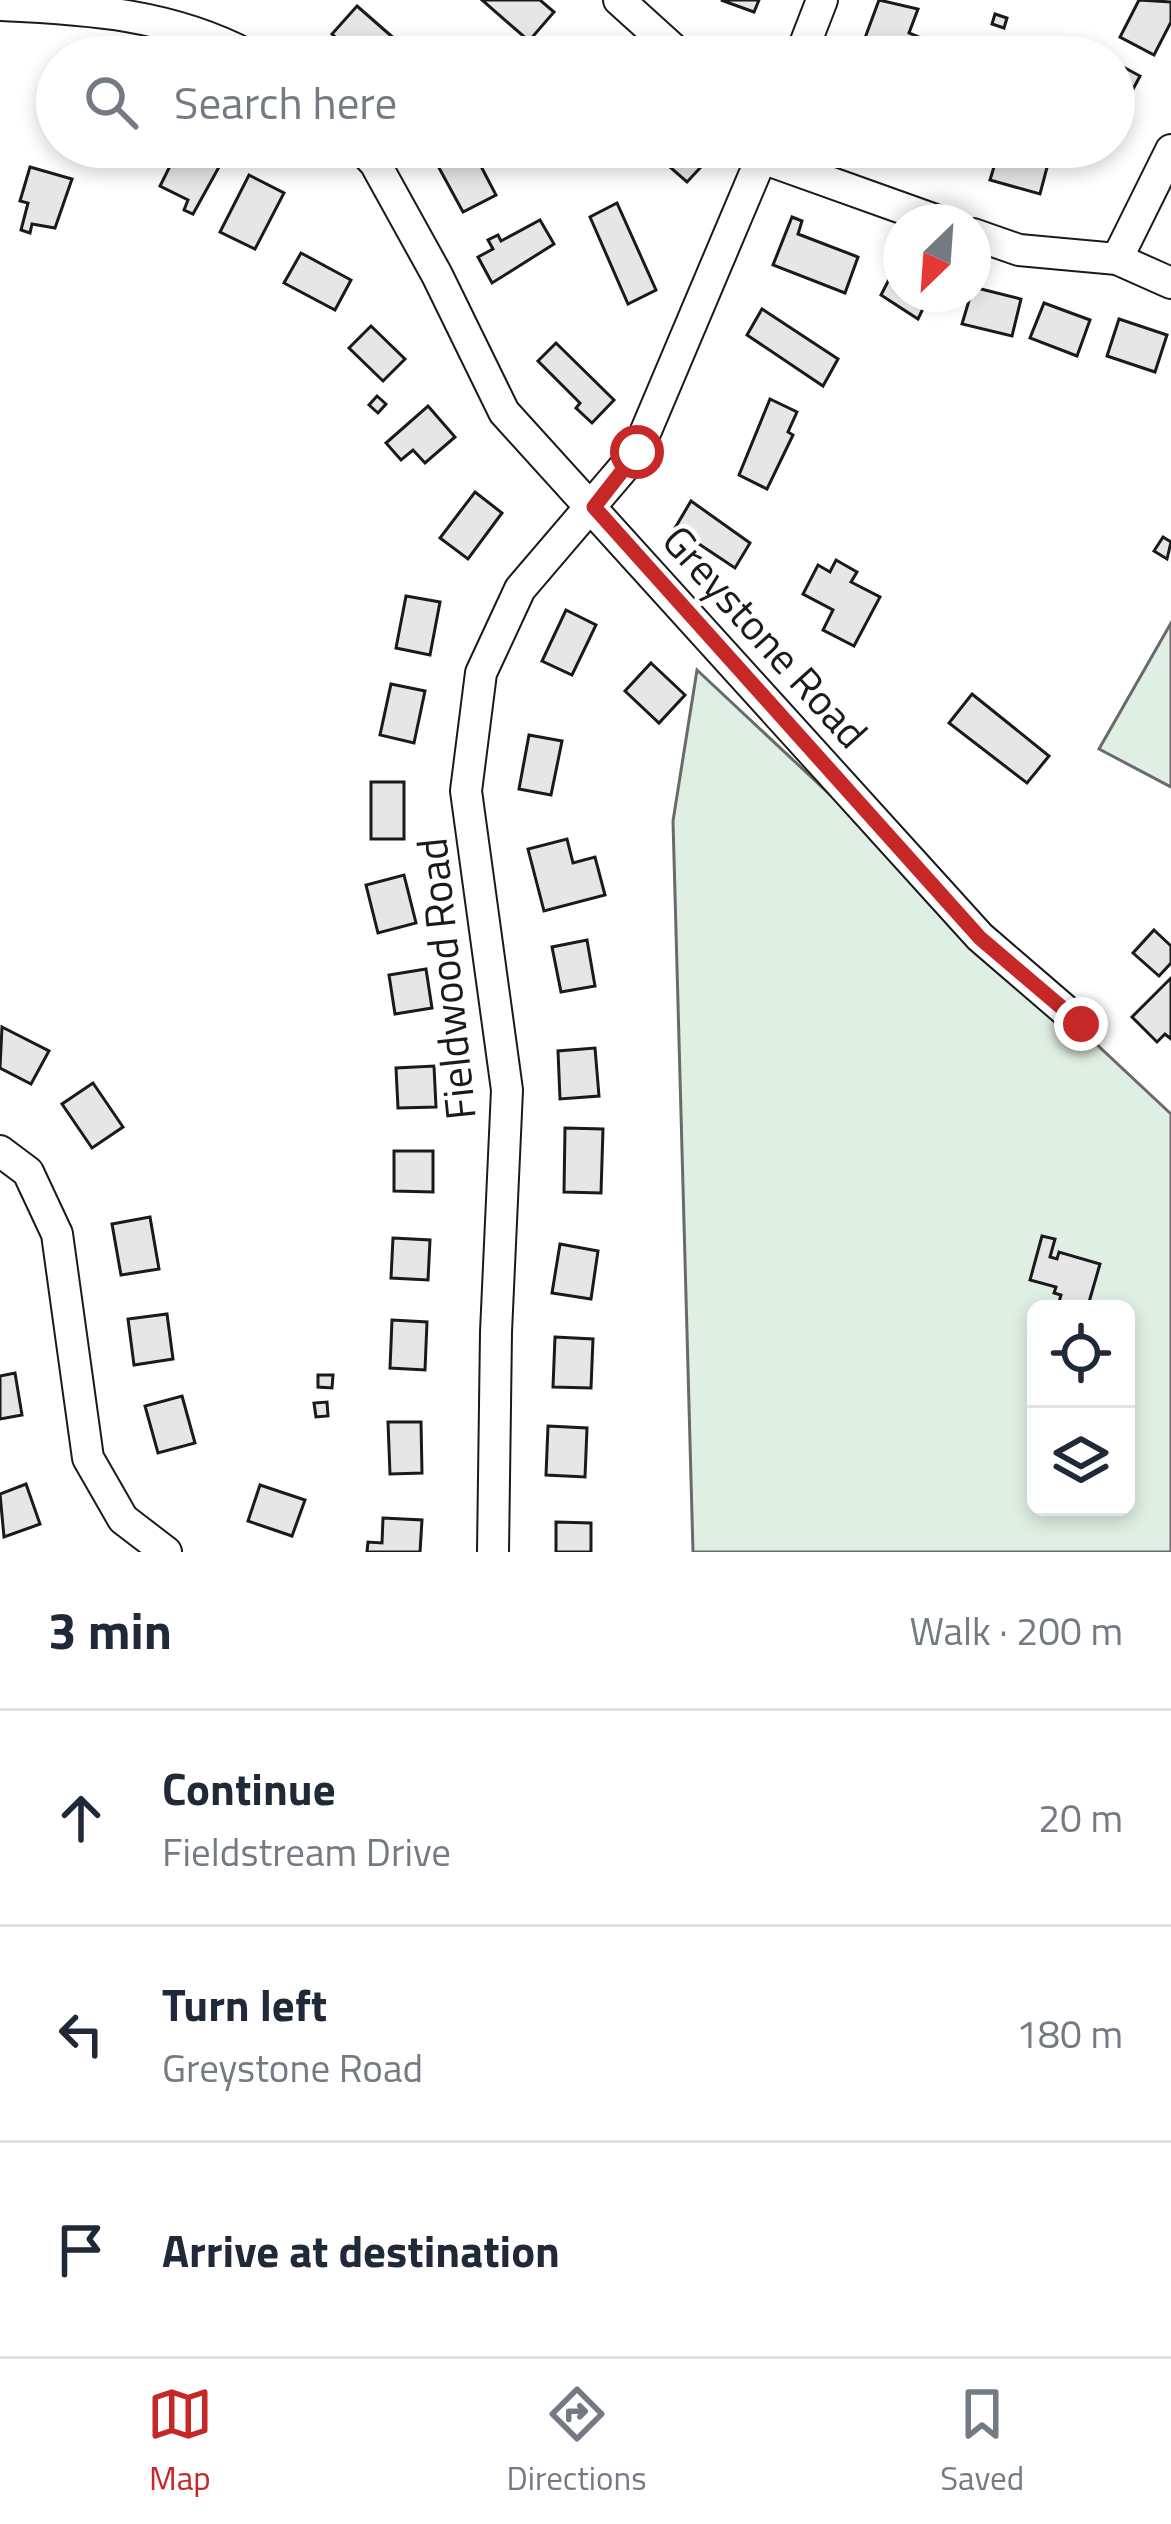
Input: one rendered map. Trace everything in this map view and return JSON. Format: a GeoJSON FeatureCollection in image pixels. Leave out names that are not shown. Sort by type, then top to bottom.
{"type":"FeatureCollection","features":[{"type":"Feature","properties":{"kind":"street"},"geometry":{"type":"LineString","coordinates":[[619,0],[659,36]]}},
{"type":"Feature","properties":{"kind":"street"},"geometry":{"type":"LineString","coordinates":[[808,36],[822,0]]}},
{"type":"Feature","properties":{"kind":"street"},"geometry":{"type":"LineString","coordinates":[[0,5],[118,11],[206,36]]}},
{"type":"Feature","properties":{"kind":"street"},"geometry":{"type":"LineString","coordinates":[[1117,259],[1171,150]]}},
{"type":"Feature","properties":{"kind":"street","name":"Greystone Road"},"geometry":{"type":"LineString","coordinates":[[378,168],[504,412],[980,938],[1081,1024]]}},
{"type":"Feature","properties":{"kind":"street","name":"Fieldwood Road"},"geometry":{"type":"LineString","coordinates":[[493,1552],[496,1331],[507,1090],[466,791],[481,674],[520,589],[637,452],[754,168]]}},
{"type":"Feature","properties":{"kind":"street"},"geometry":{"type":"LineString","coordinates":[[804,168],[895,204]]}},
{"type":"Feature","properties":{"kind":"street"},"geometry":{"type":"LineString","coordinates":[[991,240],[1019,250],[1117,259],[1171,283]]}},
{"type":"Feature","properties":{"kind":"street"},"geometry":{"type":"LineString","coordinates":[[0,1151],[28,1172],[57,1234],[88,1458],[123,1519],[166,1552]]}},
{"type":"Feature","properties":{"kind":"green space"},"geometry":{"type":"Polygon","coordinates":[[[1171,623],[1171,787],[1099,749],[1171,623]]]}},
{"type":"Feature","properties":{"kind":"green space"},"geometry":{"type":"Polygon","coordinates":[[[697,670],[1171,1114],[1171,1552],[693,1552],[673,821],[697,670]]]}},
{"type":"Feature","properties":{"kind":"building"},"geometry":{"type":"Polygon","coordinates":[[[482,0],[540,0],[554,12],[533,36],[523,36],[482,0]]]}},
{"type":"Feature","properties":{"kind":"building"},"geometry":{"type":"Polygon","coordinates":[[[721,0],[759,0],[754,12],[721,0]]]}},
{"type":"Feature","properties":{"kind":"building"},"geometry":{"type":"Polygon","coordinates":[[[879,0],[918,9],[909,33],[916,36],[866,36],[879,0]]]}},
{"type":"Feature","properties":{"kind":"building"},"geometry":{"type":"Polygon","coordinates":[[[1139,0],[1171,2],[1171,22],[1154,55],[1135,45],[1135,36],[1121,36],[1139,0]]]}},
{"type":"Feature","properties":{"kind":"building"},"geometry":{"type":"Polygon","coordinates":[[[357,6],[391,36],[334,36],[357,6]]]}},
{"type":"Feature","properties":{"kind":"building"},"geometry":{"type":"Polygon","coordinates":[[[995,14],[1007,18],[1004,28],[992,24],[995,14]]]}},
{"type":"Feature","properties":{"kind":"building"},"geometry":{"type":"Polygon","coordinates":[[[30,167],[72,179],[55,228],[32,224],[30,233],[21,230],[28,203],[20,201],[30,167]]]}},
{"type":"Feature","properties":{"kind":"building"},"geometry":{"type":"Polygon","coordinates":[[[169,168],[218,168],[193,214],[184,210],[188,200],[160,186],[169,168]]]}},
{"type":"Feature","properties":{"kind":"building"},"geometry":{"type":"Polygon","coordinates":[[[439,168],[482,168],[496,195],[463,212],[439,168]]]}},
{"type":"Feature","properties":{"kind":"building"},"geometry":{"type":"Polygon","coordinates":[[[671,168],[700,168],[687,182],[671,168]]]}},
{"type":"Feature","properties":{"kind":"building"},"geometry":{"type":"Polygon","coordinates":[[[994,168],[1047,168],[1040,194],[990,180],[994,168]]]}},
{"type":"Feature","properties":{"kind":"building"},"geometry":{"type":"Polygon","coordinates":[[[249,175],[284,193],[255,249],[220,232],[249,175]]]}},
{"type":"Feature","properties":{"kind":"building"},"geometry":{"type":"Polygon","coordinates":[[[617,203],[656,290],[628,304],[590,217],[617,203]]]}},
{"type":"Feature","properties":{"kind":"building"},"geometry":{"type":"Polygon","coordinates":[[[792,217],[802,221],[798,234],[858,257],[845,293],[773,265],[792,217]]]}},
{"type":"Feature","properties":{"kind":"building"},"geometry":{"type":"Polygon","coordinates":[[[540,220],[554,244],[492,283],[478,257],[493,249],[488,240],[498,235],[501,241],[540,220]]]}},
{"type":"Feature","properties":{"kind":"building"},"geometry":{"type":"Polygon","coordinates":[[[301,253],[351,280],[335,310],[284,283],[301,253]]]}},
{"type":"Feature","properties":{"kind":"building"},"geometry":{"type":"Polygon","coordinates":[[[991,292],[1021,299],[1012,336],[962,324],[966,312],[991,312],[991,292]]]}},
{"type":"Feature","properties":{"kind":"building"},"geometry":{"type":"Polygon","coordinates":[[[1044,303],[1090,320],[1077,356],[1030,338],[1044,303]]]}},
{"type":"Feature","properties":{"kind":"building"},"geometry":{"type":"Polygon","coordinates":[[[762,309],[838,359],[823,386],[747,335],[762,309]]]}},
{"type":"Feature","properties":{"kind":"building"},"geometry":{"type":"Polygon","coordinates":[[[1119,319],[1167,335],[1155,372],[1107,356],[1119,319]]]}},
{"type":"Feature","properties":{"kind":"building"},"geometry":{"type":"Polygon","coordinates":[[[371,326],[405,359],[383,381],[349,348],[371,326]]]}},
{"type":"Feature","properties":{"kind":"building"},"geometry":{"type":"Polygon","coordinates":[[[556,343],[614,400],[592,423],[576,408],[580,403],[538,361],[556,343]]]}},
{"type":"Feature","properties":{"kind":"building"},"geometry":{"type":"Polygon","coordinates":[[[377,396],[386,404],[378,413],[369,405],[377,396]]]}},
{"type":"Feature","properties":{"kind":"building"},"geometry":{"type":"Polygon","coordinates":[[[770,399],[797,412],[788,432],[793,435],[767,489],[739,475],[770,399]]]}},
{"type":"Feature","properties":{"kind":"building"},"geometry":{"type":"Polygon","coordinates":[[[428,406],[455,437],[425,463],[413,450],[401,460],[386,443],[428,406]]]}},
{"type":"Feature","properties":{"kind":"building"},"geometry":{"type":"Polygon","coordinates":[[[475,492],[502,513],[468,559],[440,538],[475,492]]]}},
{"type":"Feature","properties":{"kind":"building"},"geometry":{"type":"Polygon","coordinates":[[[691,501],[750,543],[735,568],[675,528],[691,501]]]}},
{"type":"Feature","properties":{"kind":"building"},"geometry":{"type":"Polygon","coordinates":[[[1163,537],[1171,542],[1167,559],[1154,551],[1163,537]]]}},
{"type":"Feature","properties":{"kind":"building"},"geometry":{"type":"Polygon","coordinates":[[[836,560],[857,572],[851,582],[880,597],[854,646],[823,630],[833,610],[803,594],[818,565],[830,572],[836,560]]]}},
{"type":"Feature","properties":{"kind":"building"},"geometry":{"type":"Polygon","coordinates":[[[406,596],[440,602],[430,655],[396,648],[406,596]]]}},
{"type":"Feature","properties":{"kind":"building"},"geometry":{"type":"Polygon","coordinates":[[[566,610],[596,625],[572,675],[542,661],[566,610]]]}},
{"type":"Feature","properties":{"kind":"building"},"geometry":{"type":"Polygon","coordinates":[[[651,663],[685,695],[659,723],[625,691],[651,663]]]}},
{"type":"Feature","properties":{"kind":"building"},"geometry":{"type":"Polygon","coordinates":[[[391,684],[425,691],[414,743],[380,735],[391,684]]]}},
{"type":"Feature","properties":{"kind":"building"},"geometry":{"type":"Polygon","coordinates":[[[972,694],[1049,756],[1027,783],[949,723],[972,694]]]}},
{"type":"Feature","properties":{"kind":"building"},"geometry":{"type":"Polygon","coordinates":[[[529,735],[562,741],[551,795],[519,789],[529,735]]]}},
{"type":"Feature","properties":{"kind":"building"},"geometry":{"type":"Polygon","coordinates":[[[371,782],[404,782],[404,839],[371,839],[371,782]]]}},
{"type":"Feature","properties":{"kind":"building"},"geometry":{"type":"Polygon","coordinates":[[[567,839],[573,863],[595,857],[605,895],[544,911],[528,849],[567,839]]]}},
{"type":"Feature","properties":{"kind":"building"},"geometry":{"type":"Polygon","coordinates":[[[404,875],[416,923],[378,933],[366,885],[404,875]]]}},
{"type":"Feature","properties":{"kind":"building"},"geometry":{"type":"Polygon","coordinates":[[[1154,930],[1171,946],[1171,963],[1159,976],[1133,953],[1154,930]]]}},
{"type":"Feature","properties":{"kind":"building"},"geometry":{"type":"Polygon","coordinates":[[[587,940],[595,986],[561,992],[552,947],[587,940]]]}},
{"type":"Feature","properties":{"kind":"building"},"geometry":{"type":"Polygon","coordinates":[[[426,969],[432,1008],[395,1014],[389,975],[426,969]]]}},
{"type":"Feature","properties":{"kind":"building"},"geometry":{"type":"Polygon","coordinates":[[[1171,978],[1171,1039],[1165,1034],[1157,1042],[1132,1017],[1171,978]]]}},
{"type":"Feature","properties":{"kind":"building"},"geometry":{"type":"Polygon","coordinates":[[[2,1027],[49,1051],[31,1084],[0,1068],[2,1027]]]}},
{"type":"Feature","properties":{"kind":"building"},"geometry":{"type":"Polygon","coordinates":[[[595,1048],[599,1096],[560,1099],[558,1051],[595,1048]]]}},
{"type":"Feature","properties":{"kind":"building"},"geometry":{"type":"Polygon","coordinates":[[[434,1066],[436,1107],[398,1108],[396,1068],[434,1066]]]}},
{"type":"Feature","properties":{"kind":"building"},"geometry":{"type":"Polygon","coordinates":[[[93,1083],[123,1127],[92,1148],[62,1104],[93,1083]]]}},
{"type":"Feature","properties":{"kind":"building"},"geometry":{"type":"Polygon","coordinates":[[[565,1128],[603,1129],[601,1193],[564,1192],[565,1128]]]}},
{"type":"Feature","properties":{"kind":"building"},"geometry":{"type":"Polygon","coordinates":[[[394,1151],[433,1151],[433,1192],[394,1191],[394,1151]]]}},
{"type":"Feature","properties":{"kind":"building"},"geometry":{"type":"Polygon","coordinates":[[[150,1217],[159,1269],[121,1275],[112,1224],[150,1217]]]}},
{"type":"Feature","properties":{"kind":"building"},"geometry":{"type":"Polygon","coordinates":[[[1042,1236],[1055,1239],[1050,1257],[1057,1259],[1059,1252],[1100,1264],[1090,1300],[1060,1300],[1056,1287],[1030,1280],[1042,1236]]]}},
{"type":"Feature","properties":{"kind":"building"},"geometry":{"type":"Polygon","coordinates":[[[393,1238],[430,1240],[428,1280],[391,1278],[393,1238]]]}},
{"type":"Feature","properties":{"kind":"building"},"geometry":{"type":"Polygon","coordinates":[[[560,1244],[598,1251],[591,1299],[552,1293],[560,1244]]]}},
{"type":"Feature","properties":{"kind":"building"},"geometry":{"type":"Polygon","coordinates":[[[167,1314],[173,1359],[134,1365],[128,1319],[167,1314]]]}},
{"type":"Feature","properties":{"kind":"building"},"geometry":{"type":"Polygon","coordinates":[[[392,1320],[427,1322],[425,1370],[390,1368],[392,1320]]]}},
{"type":"Feature","properties":{"kind":"building"},"geometry":{"type":"Polygon","coordinates":[[[555,1337],[593,1339],[591,1388],[553,1387],[555,1337]]]}},
{"type":"Feature","properties":{"kind":"building"},"geometry":{"type":"Polygon","coordinates":[[[15,1373],[22,1415],[0,1419],[0,1376],[15,1373]]]}},
{"type":"Feature","properties":{"kind":"building"},"geometry":{"type":"Polygon","coordinates":[[[318,1375],[333,1375],[332,1388],[318,1387],[318,1375]]]}},
{"type":"Feature","properties":{"kind":"building"},"geometry":{"type":"Polygon","coordinates":[[[182,1396],[195,1443],[158,1453],[145,1406],[182,1396]]]}},
{"type":"Feature","properties":{"kind":"building"},"geometry":{"type":"Polygon","coordinates":[[[327,1402],[328,1416],[316,1417],[314,1403],[327,1402]]]}},
{"type":"Feature","properties":{"kind":"building"},"geometry":{"type":"Polygon","coordinates":[[[388,1422],[421,1422],[422,1473],[390,1474],[388,1422]]]}},
{"type":"Feature","properties":{"kind":"building"},"geometry":{"type":"Polygon","coordinates":[[[548,1426],[587,1428],[585,1477],[546,1475],[548,1426]]]}},
{"type":"Feature","properties":{"kind":"building"},"geometry":{"type":"Polygon","coordinates":[[[26,1484],[40,1524],[4,1537],[0,1494],[26,1484]]]}},
{"type":"Feature","properties":{"kind":"building"},"geometry":{"type":"Polygon","coordinates":[[[260,1485],[305,1500],[292,1536],[248,1521],[260,1485]]]}},
{"type":"Feature","properties":{"kind":"building"},"geometry":{"type":"Polygon","coordinates":[[[383,1518],[422,1520],[420,1552],[367,1552],[368,1542],[382,1543],[383,1518]]]}},
{"type":"Feature","properties":{"kind":"building"},"geometry":{"type":"Polygon","coordinates":[[[556,1522],[591,1523],[591,1552],[556,1552],[556,1522]]]}},
{"type":"Feature","properties":{"kind":"route"},"geometry":{"type":"LineString","coordinates":[[637,452],[594,507],[980,938],[1081,1024]]}}]}
